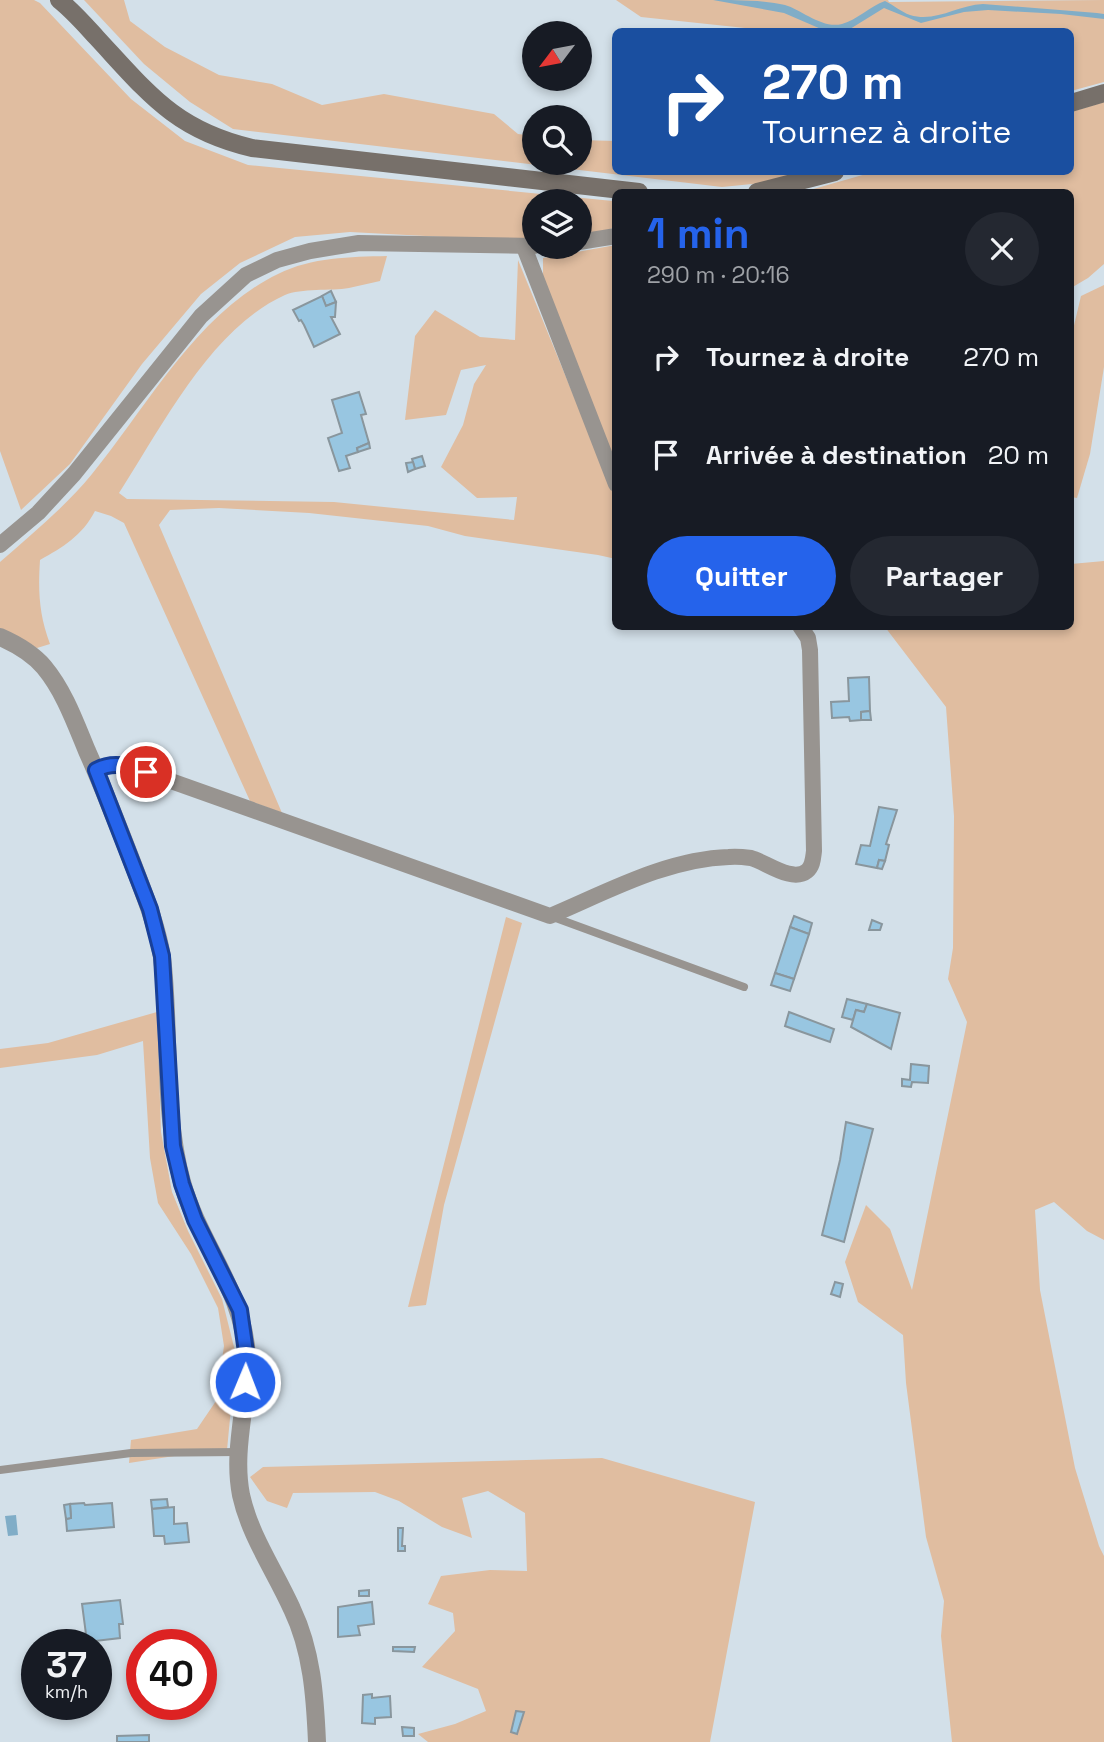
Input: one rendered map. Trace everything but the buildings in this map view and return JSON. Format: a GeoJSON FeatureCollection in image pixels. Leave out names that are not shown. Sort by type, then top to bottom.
{"type":"FeatureCollection","features":[{"type":"Feature","properties":{"kind":"main road"},"geometry":{"type":"LineString","coordinates":[[59,0],[160,104],[180,120],[226,142],[252,148],[613,189]]}},
{"type":"Feature","properties":{"kind":"main road"},"geometry":{"type":"LineString","coordinates":[[1074,102],[1104,93]]}},
{"type":"Feature","properties":{"kind":"main road"},"geometry":{"type":"LineString","coordinates":[[769,189],[823,175]]}},
{"type":"Feature","properties":{"kind":"street"},"geometry":{"type":"LineString","coordinates":[[592,240],[612,237]]}},
{"type":"Feature","properties":{"kind":"street"},"geometry":{"type":"LineString","coordinates":[[0,545],[38,513],[74,474],[201,316],[246,275],[277,260],[310,251],[359,243],[522,246]]}},
{"type":"Feature","properties":{"kind":"street"},"geometry":{"type":"LineString","coordinates":[[534,259],[612,473]]}},
{"type":"Feature","properties":{"kind":"street"},"geometry":{"type":"LineString","coordinates":[[96,770],[104,766],[123,764],[550,916],[660,870],[701,860],[732,856],[752,859],[798,875],[806,872],[811,865],[814,851],[810,650],[808,638],[803,630]]}},
{"type":"Feature","properties":{"kind":"street"},"geometry":{"type":"LineString","coordinates":[[0,637],[29,653],[55,682],[96,770],[150,909],[162,956],[173,1146],[182,1184],[195,1220],[240,1310],[247,1359],[238,1452],[241,1493],[254,1534],[293,1610],[308,1655],[316,1708],[317,1742]]}},
{"type":"Feature","properties":{"kind":"lane"},"geometry":{"type":"LineString","coordinates":[[550,916],[744,987]]}},
{"type":"Feature","properties":{"kind":"lane"},"geometry":{"type":"LineString","coordinates":[[0,1470],[131,1454],[238,1452]]}},
{"type":"Feature","properties":{"kind":"shaded area"},"geometry":{"type":"Polygon","coordinates":[[[0,0],[34,0],[40,3],[131,99],[185,141],[248,165],[522,192],[522,241],[350,232],[295,237],[240,263],[201,294],[142,364],[70,464],[21,510],[0,451],[0,0]]]}},
{"type":"Feature","properties":{"kind":"shaded area"},"geometry":{"type":"Polygon","coordinates":[[[84,0],[124,0],[130,21],[165,47],[219,75],[272,84],[322,105],[384,94],[494,114],[522,134],[522,163],[233,129],[190,102],[144,64],[84,0]]]}},
{"type":"Feature","properties":{"kind":"shaded area"},"geometry":{"type":"Polygon","coordinates":[[[616,0],[1104,0],[1104,82],[1074,90],[1074,28],[746,28],[641,17],[616,0]]]}},
{"type":"Feature","properties":{"kind":"shaded area"},"geometry":{"type":"Polygon","coordinates":[[[1104,102],[1104,264],[1074,286],[1074,189],[814,189],[862,175],[1074,175],[1074,111],[1104,102]]]}},
{"type":"Feature","properties":{"kind":"shaded area"},"geometry":{"type":"Polygon","coordinates":[[[592,140],[612,141],[612,174],[592,172],[592,140]]]}},
{"type":"Feature","properties":{"kind":"shaded area"},"geometry":{"type":"Polygon","coordinates":[[[621,175],[790,175],[762,183],[722,187],[621,175]]]}},
{"type":"Feature","properties":{"kind":"shaded area"},"geometry":{"type":"Polygon","coordinates":[[[592,199],[612,201],[612,228],[592,234],[592,199]]]}},
{"type":"Feature","properties":{"kind":"shaded area"},"geometry":{"type":"Polygon","coordinates":[[[612,246],[612,460],[543,279],[543,259],[592,259],[592,249],[612,246]]]}},
{"type":"Feature","properties":{"kind":"shaded area"},"geometry":{"type":"Polygon","coordinates":[[[387,256],[380,281],[349,288],[299,291],[285,295],[258,311],[233,331],[190,382],[119,493],[127,499],[334,502],[514,520],[517,497],[477,498],[441,467],[463,425],[474,384],[486,365],[461,370],[446,415],[405,420],[415,336],[435,310],[480,337],[515,340],[518,260],[612,489],[612,558],[465,536],[428,526],[309,513],[219,508],[170,510],[159,525],[282,813],[250,801],[124,523],[95,511],[78,534],[40,560],[40,603],[50,644],[37,648],[0,628],[0,562],[82,486],[175,364],[222,312],[249,291],[291,268],[331,259],[387,256]]]}},
{"type":"Feature","properties":{"kind":"shaded area"},"geometry":{"type":"Polygon","coordinates":[[[1104,285],[1104,367],[1090,454],[1077,498],[1074,498],[1074,325],[1081,296],[1104,285]]]}},
{"type":"Feature","properties":{"kind":"shaded area"},"geometry":{"type":"Polygon","coordinates":[[[1104,561],[1104,1240],[1087,1231],[1054,1202],[1035,1210],[1040,1290],[1075,1468],[1104,1556],[1104,1742],[952,1742],[941,1636],[944,1601],[926,1537],[906,1383],[903,1335],[858,1302],[845,1262],[866,1205],[890,1229],[912,1290],[967,1022],[948,979],[953,948],[954,816],[946,707],[887,630],[1074,630],[1074,564],[1104,561]]]}},
{"type":"Feature","properties":{"kind":"shaded area"},"geometry":{"type":"Polygon","coordinates":[[[506,917],[522,923],[444,1205],[426,1305],[408,1307],[506,917]]]}},
{"type":"Feature","properties":{"kind":"shaded area"},"geometry":{"type":"Polygon","coordinates":[[[157,1012],[161,1132],[172,1192],[222,1299],[236,1355],[227,1450],[129,1463],[131,1440],[197,1429],[216,1401],[224,1346],[218,1308],[191,1254],[158,1203],[150,1158],[143,1041],[97,1055],[0,1068],[0,1049],[48,1043],[157,1012]]]}},
{"type":"Feature","properties":{"kind":"shaded area"},"geometry":{"type":"Polygon","coordinates":[[[602,1458],[755,1502],[710,1742],[428,1742],[418,1734],[455,1724],[486,1711],[478,1689],[422,1667],[455,1631],[453,1613],[428,1604],[441,1576],[490,1570],[527,1571],[525,1513],[488,1491],[462,1498],[472,1538],[442,1527],[399,1501],[375,1492],[293,1493],[287,1508],[267,1501],[250,1477],[263,1467],[602,1458]]]}},
{"type":"Feature","properties":{"kind":"water"},"geometry":{"type":"Polygon","coordinates":[[[713,0],[777,3],[792,7],[820,22],[835,25],[848,22],[885,1],[907,14],[920,17],[983,4],[1097,13],[1104,14],[1104,19],[988,10],[964,12],[921,23],[884,8],[852,28],[819,28],[784,13],[713,0]]]}},
{"type":"Feature","properties":{"kind":"water"},"geometry":{"type":"Polygon","coordinates":[[[16,1515],[18,1535],[8,1536],[5,1516],[16,1515]]]}},
{"type":"Feature","properties":{"kind":"route"},"geometry":{"type":"LineString","coordinates":[[146,772],[123,764],[104,766],[96,770],[150,909],[162,956],[173,1146],[182,1184],[195,1220],[240,1310],[247,1359],[245,1382]]}}]}
